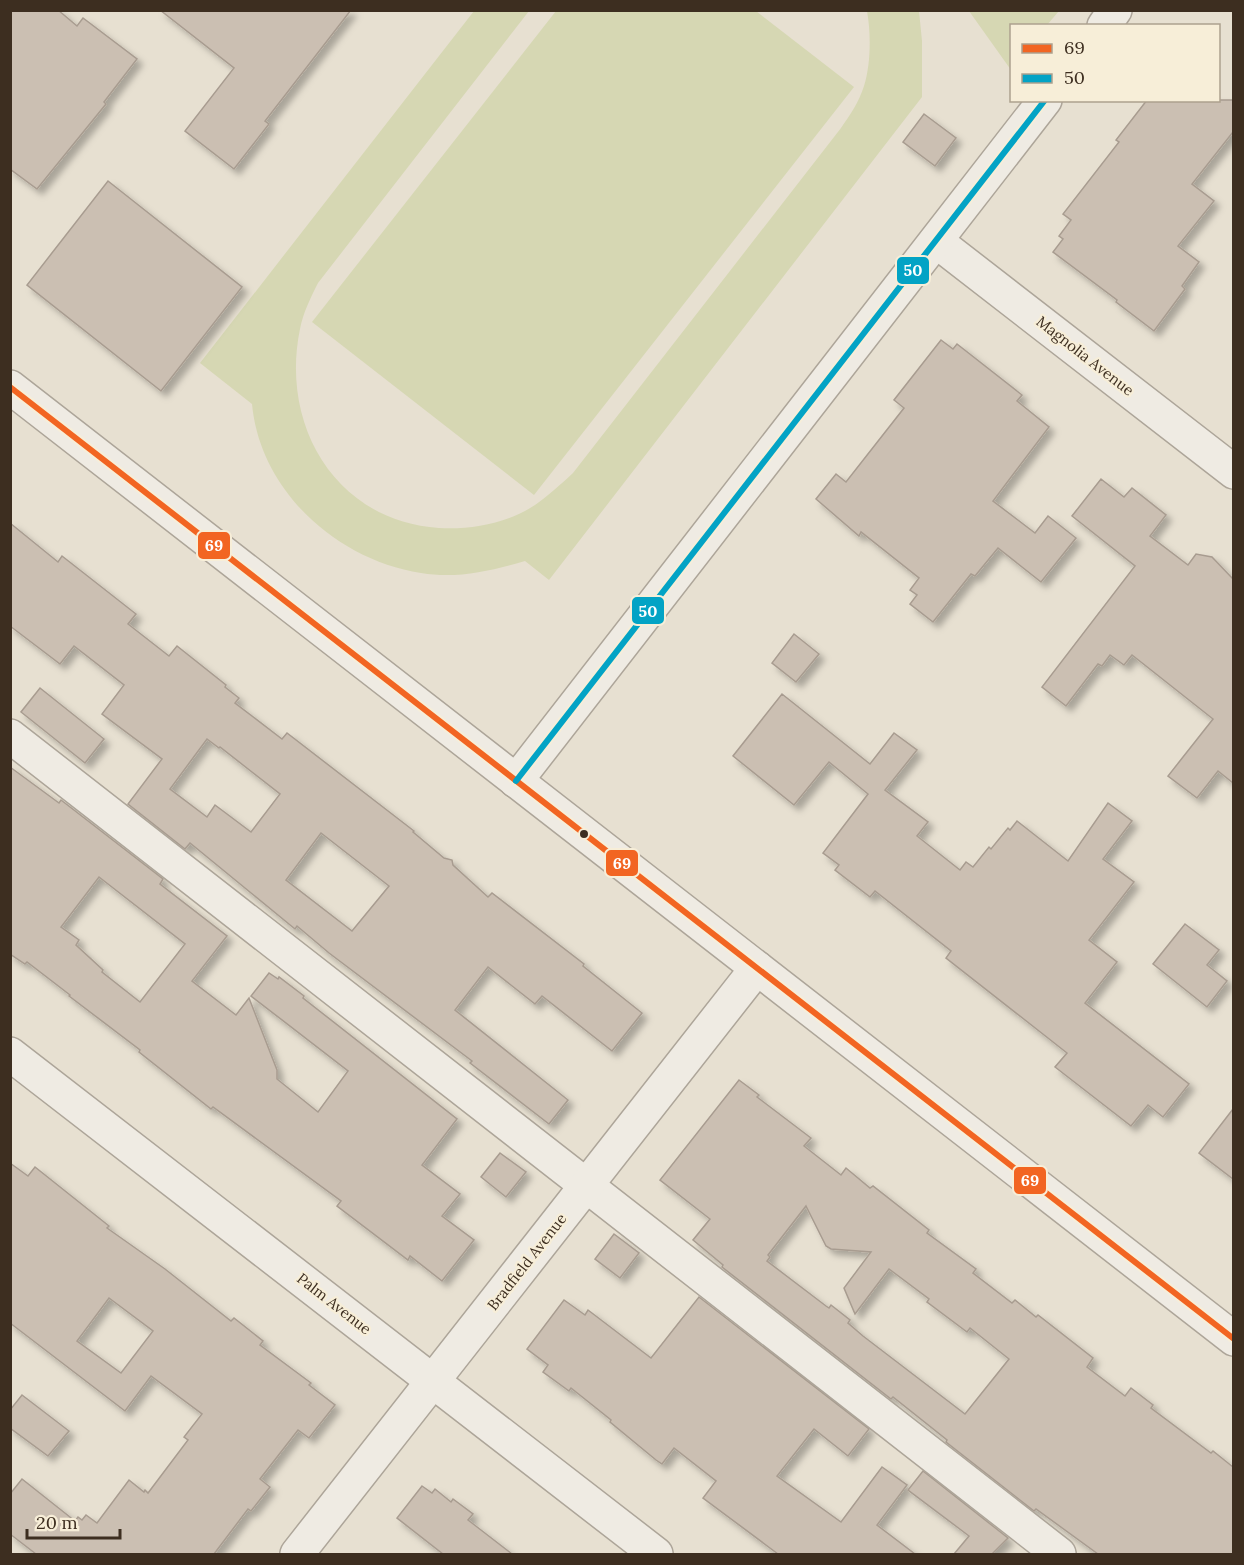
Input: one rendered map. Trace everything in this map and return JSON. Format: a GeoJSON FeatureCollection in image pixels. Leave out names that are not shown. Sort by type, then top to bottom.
{"type":"FeatureCollection","features":[{"type":"Feature","properties":{"kind":"street"},"geometry":{"type":"LineString","coordinates":[[1105,24],[1115,10]]}},
{"type":"Feature","properties":{"kind":"street"},"geometry":{"type":"LineString","coordinates":[[516,781],[1043,102]]}},
{"type":"Feature","properties":{"kind":"street","name":"Magnolia Avenue"},"geometry":{"type":"LineString","coordinates":[[936,241],[1233,472]]}},
{"type":"Feature","properties":{"kind":"street"},"geometry":{"type":"LineString","coordinates":[[10,387],[1233,1339]]}},
{"type":"Feature","properties":{"kind":"street"},"geometry":{"type":"LineString","coordinates":[[10,736],[1059,1554]]}},
{"type":"Feature","properties":{"kind":"street","name":"Bradfield Avenue"},"geometry":{"type":"LineString","coordinates":[[297,1554],[757,968]]}},
{"type":"Feature","properties":{"kind":"street","name":"Palm Avenue"},"geometry":{"type":"LineString","coordinates":[[10,1054],[656,1554]]}},
{"type":"Feature","properties":{"kind":"green space"},"geometry":{"type":"Polygon","coordinates":[[[474,11],[529,11],[318,283],[301,323],[296,365],[299,400],[308,432],[323,462],[344,487],[371,507],[402,521],[439,528],[464,528],[501,521],[540,501],[573,473],[851,113],[862,92],[868,68],[870,39],[867,11],[919,11],[922,41],[922,97],[549,580],[525,561],[473,573],[434,575],[421,573],[390,566],[360,553],[333,537],[308,516],[287,492],[270,465],[258,436],[252,404],[200,363],[474,11]]]}},
{"type":"Feature","properties":{"kind":"green space"},"geometry":{"type":"Polygon","coordinates":[[[556,11],[756,11],[854,87],[534,495],[312,322],[556,11]]]}},
{"type":"Feature","properties":{"kind":"green space"},"geometry":{"type":"Polygon","coordinates":[[[969,11],[1059,11],[1048,24],[1010,24],[1010,69],[969,11]]]}},
{"type":"Feature","properties":{"kind":"building"},"geometry":{"type":"Polygon","coordinates":[[[10,10],[58,10],[77,26],[83,18],[137,59],[104,102],[106,104],[37,189],[10,169],[10,10]]]}},
{"type":"Feature","properties":{"kind":"building"},"geometry":{"type":"Polygon","coordinates":[[[160,10],[351,10],[265,121],[269,124],[234,169],[185,131],[234,68],[160,10]]]}},
{"type":"Feature","properties":{"kind":"building"},"geometry":{"type":"Polygon","coordinates":[[[1233,100],[1233,132],[1192,184],[1214,201],[1178,246],[1199,262],[1182,286],[1185,289],[1154,331],[1053,252],[1063,239],[1059,236],[1071,220],[1063,214],[1119,142],[1116,140],[1145,102],[1233,100]]]}},
{"type":"Feature","properties":{"kind":"building"},"geometry":{"type":"Polygon","coordinates":[[[924,114],[956,138],[935,166],[903,142],[924,114]]]}},
{"type":"Feature","properties":{"kind":"building"},"geometry":{"type":"Polygon","coordinates":[[[108,181],[242,287],[161,391],[27,285],[108,181]]]}},
{"type":"Feature","properties":{"kind":"building"},"geometry":{"type":"Polygon","coordinates":[[[941,340],[953,349],[957,344],[1022,395],[1017,401],[1049,427],[993,501],[1035,533],[1048,516],[1076,538],[1041,582],[998,548],[975,576],[971,574],[933,622],[910,604],[917,595],[910,590],[919,578],[861,532],[859,536],[816,499],[836,474],[846,482],[904,408],[894,400],[941,340]]]}},
{"type":"Feature","properties":{"kind":"building"},"geometry":{"type":"Polygon","coordinates":[[[1101,479],[1124,497],[1132,488],[1166,515],[1150,536],[1188,565],[1196,554],[1212,557],[1233,579],[1233,783],[1218,771],[1197,798],[1168,776],[1213,719],[1132,655],[1124,665],[1110,655],[1102,666],[1098,664],[1066,706],[1042,687],[1135,566],[1072,516],[1101,479]]]}},
{"type":"Feature","properties":{"kind":"building"},"geometry":{"type":"Polygon","coordinates":[[[10,523],[58,562],[62,556],[136,614],[128,624],[169,656],[177,646],[226,685],[225,687],[239,698],[235,703],[282,739],[287,733],[414,831],[444,858],[452,860],[453,865],[488,897],[492,893],[584,964],[583,966],[642,1013],[612,1051],[542,996],[535,1004],[488,967],[455,1010],[568,1100],[549,1124],[470,1063],[472,1061],[329,953],[297,926],[295,929],[190,843],[185,849],[128,804],[162,759],[102,714],[124,685],[74,646],[60,664],[10,626],[10,523]],[[207,739],[170,789],[207,817],[215,805],[251,832],[280,794],[207,739]],[[321,833],[286,880],[352,931],[389,886],[321,833]]]}},
{"type":"Feature","properties":{"kind":"building"},"geometry":{"type":"Polygon","coordinates":[[[794,634],[819,654],[796,682],[772,663],[794,634]]]}},
{"type":"Feature","properties":{"kind":"building"},"geometry":{"type":"Polygon","coordinates":[[[40,688],[104,739],[85,763],[21,712],[40,688]]]}},
{"type":"Feature","properties":{"kind":"building"},"geometry":{"type":"Polygon","coordinates":[[[782,694],[870,764],[894,733],[917,750],[885,790],[928,822],[917,836],[960,870],[966,862],[973,867],[989,847],[991,849],[1008,828],[1010,830],[1017,821],[1068,861],[1108,803],[1132,821],[1103,859],[1134,882],[1089,940],[1117,962],[1085,1003],[1189,1084],[1163,1117],[1148,1105],[1131,1126],[1055,1067],[1067,1053],[946,958],[951,951],[875,891],[870,897],[835,870],[839,865],[823,853],[868,794],[829,762],[794,805],[733,756],[782,694]]]}},
{"type":"Feature","properties":{"kind":"building"},"geometry":{"type":"Polygon","coordinates":[[[10,767],[59,803],[61,800],[163,879],[160,884],[227,936],[192,981],[236,1015],[249,998],[277,1070],[277,1079],[318,1112],[348,1071],[251,996],[269,973],[278,979],[279,977],[304,996],[303,998],[457,1119],[422,1165],[460,1194],[442,1216],[474,1240],[442,1281],[410,1256],[408,1260],[337,1206],[341,1201],[213,1107],[211,1109],[27,962],[25,964],[10,954],[10,767]],[[99,877],[61,927],[79,940],[76,945],[103,970],[102,972],[140,1002],[185,944],[99,877]]]}},
{"type":"Feature","properties":{"kind":"building"},"geometry":{"type":"Polygon","coordinates":[[[1185,924],[1219,950],[1207,965],[1227,981],[1207,1007],[1153,964],[1185,924]]]}},
{"type":"Feature","properties":{"kind":"building"},"geometry":{"type":"Polygon","coordinates":[[[739,1080],[759,1095],[757,1097],[811,1138],[804,1146],[841,1175],[846,1168],[870,1188],[873,1186],[929,1230],[927,1233],[976,1269],[973,1273],[1012,1303],[1015,1300],[1036,1317],[1038,1315],[1093,1358],[1087,1367],[1125,1396],[1131,1388],[1153,1405],[1151,1408],[1233,1467],[1233,1554],[1098,1554],[1036,1509],[1034,1511],[893,1397],[891,1399],[722,1267],[723,1265],[693,1240],[710,1219],[660,1180],[739,1080]],[[806,1206],[768,1255],[770,1257],[767,1261],[826,1306],[829,1308],[831,1305],[850,1320],[848,1323],[863,1336],[965,1414],[1009,1359],[970,1328],[967,1332],[927,1302],[929,1299],[889,1269],[855,1314],[844,1288],[871,1252],[831,1249],[826,1246],[806,1206]]]}},
{"type":"Feature","properties":{"kind":"building"},"geometry":{"type":"Polygon","coordinates":[[[1233,1109],[1233,1179],[1199,1153],[1233,1109]]]}},
{"type":"Feature","properties":{"kind":"building"},"geometry":{"type":"Polygon","coordinates":[[[500,1153],[526,1172],[506,1197],[481,1177],[500,1153]]]}},
{"type":"Feature","properties":{"kind":"building"},"geometry":{"type":"Polygon","coordinates":[[[10,1163],[28,1176],[35,1167],[109,1226],[107,1228],[165,1269],[231,1321],[234,1318],[263,1341],[260,1345],[311,1383],[309,1385],[335,1405],[309,1438],[298,1430],[260,1479],[270,1487],[251,1511],[248,1509],[214,1554],[36,1554],[10,1534],[10,1494],[22,1479],[75,1521],[78,1517],[82,1520],[86,1515],[97,1523],[129,1480],[148,1493],[188,1440],[184,1437],[202,1414],[151,1376],[125,1411],[10,1323],[10,1163]],[[109,1298],[77,1341],[121,1373],[153,1331],[109,1298]]]}},
{"type":"Feature","properties":{"kind":"building"},"geometry":{"type":"Polygon","coordinates":[[[614,1234],[639,1253],[620,1278],[595,1259],[614,1234]]]}},
{"type":"Feature","properties":{"kind":"building"},"geometry":{"type":"Polygon","coordinates":[[[699,1297],[869,1429],[848,1456],[814,1429],[777,1476],[841,1522],[882,1467],[907,1485],[877,1525],[915,1554],[778,1554],[703,1498],[716,1481],[674,1448],[662,1464],[656,1460],[571,1388],[569,1391],[543,1372],[548,1365],[527,1349],[564,1300],[585,1315],[588,1310],[651,1358],[699,1297]]]}},
{"type":"Feature","properties":{"kind":"building"},"geometry":{"type":"Polygon","coordinates":[[[22,1395],[69,1431],[48,1456],[10,1428],[10,1410],[22,1395]]]}},
{"type":"Feature","properties":{"kind":"building"},"geometry":{"type":"Polygon","coordinates":[[[923,1471],[1008,1538],[992,1554],[954,1554],[969,1536],[908,1490],[923,1471]]]}},
{"type":"Feature","properties":{"kind":"building"},"geometry":{"type":"Polygon","coordinates":[[[422,1486],[432,1493],[435,1489],[451,1502],[453,1499],[473,1514],[468,1520],[512,1554],[443,1554],[397,1518],[422,1486]]]}},
{"type":"Feature","properties":{"kind":"transit line","name":"50"},"geometry":{"type":"LineString","coordinates":[[516,781],[1043,102]]}},
{"type":"Feature","properties":{"kind":"transit line","name":"69"},"geometry":{"type":"LineString","coordinates":[[10,387],[1234,1339]]}}]}
